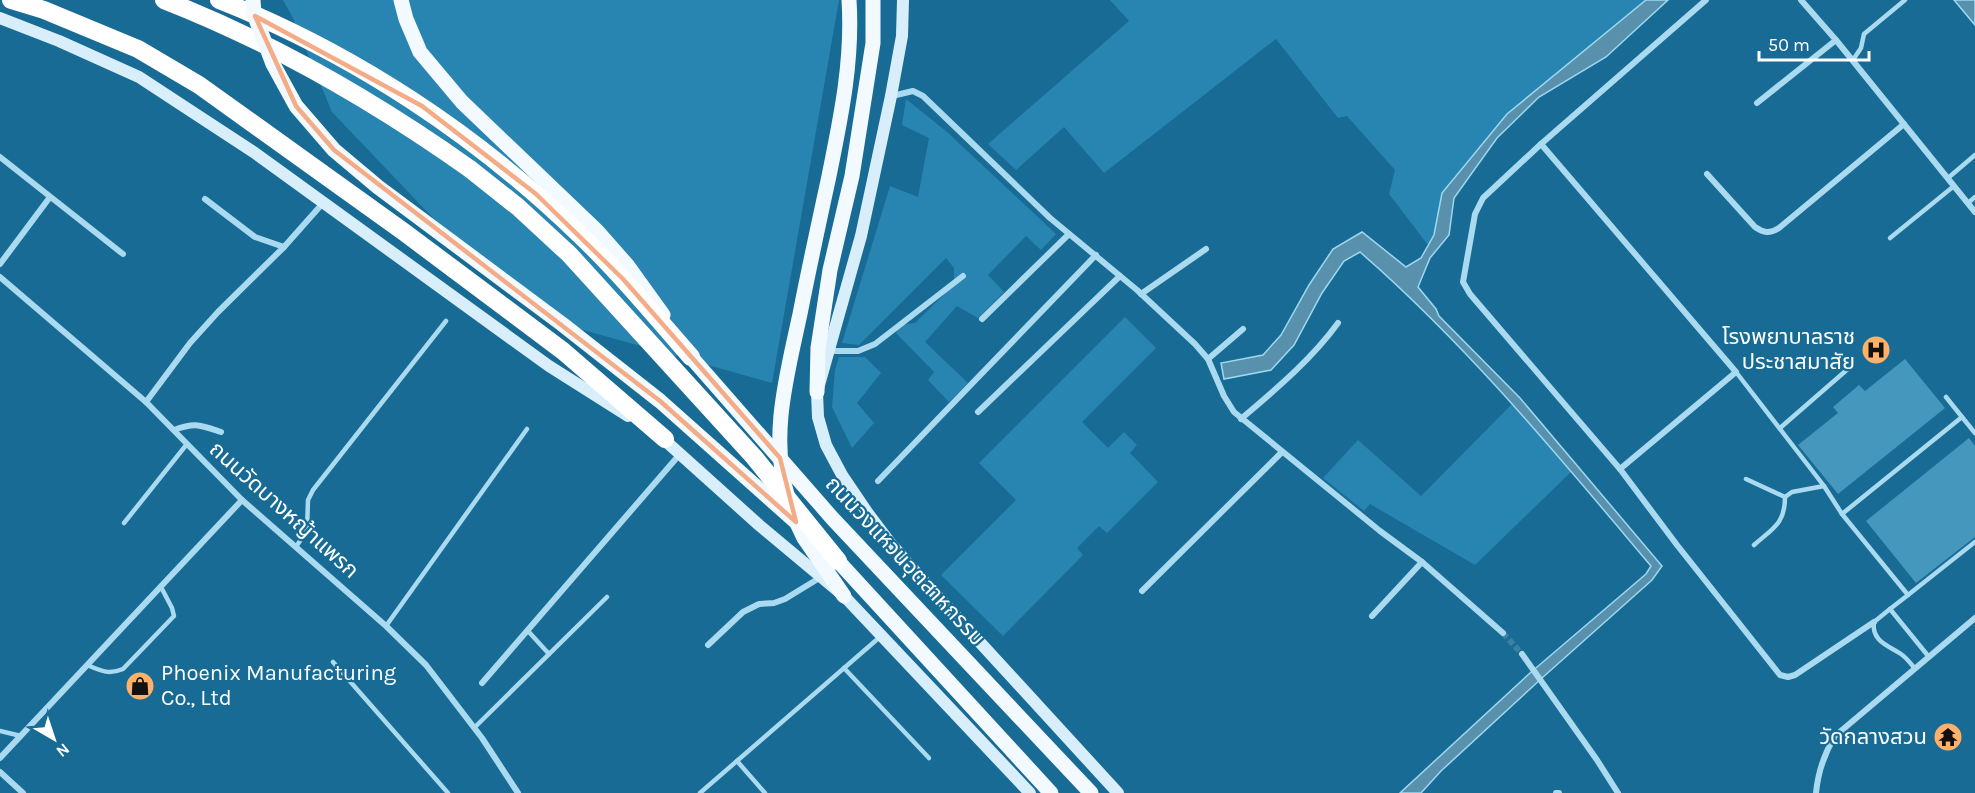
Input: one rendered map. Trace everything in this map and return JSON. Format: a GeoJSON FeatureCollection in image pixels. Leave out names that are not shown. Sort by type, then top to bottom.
{"type":"FeatureCollection","features":[{"type":"Feature","properties":{"kind":"highway"},"geometry":{"type":"LineString","coordinates":[[11,0],[44,10],[138,49],[199,85],[404,232],[563,351],[665,439]]}},
{"type":"Feature","properties":{"kind":"highway"},"geometry":{"type":"LineString","coordinates":[[164,0],[219,21],[271,46],[362,97],[453,156],[518,207],[569,254],[711,408],[794,504],[838,561]]}},
{"type":"Feature","properties":{"kind":"highway"},"geometry":{"type":"LineString","coordinates":[[219,0],[279,27],[374,77],[422,106],[484,150],[582,236],[623,279],[690,357]]}},
{"type":"Feature","properties":{"kind":"main road"},"geometry":{"type":"LineString","coordinates":[[253,0],[254,14],[273,64],[286,89],[296,106],[334,150],[378,187],[576,334],[660,401],[739,470],[838,561],[1051,793]]}},
{"type":"Feature","properties":{"kind":"main road","name":"ถนนวงแหวนอุตสาหกรรม"},"geometry":{"type":"LineString","coordinates":[[401,0],[406,19],[420,52],[462,102],[597,231],[650,295],[690,357],[833,519],[1091,793]]}},
{"type":"Feature","properties":{"kind":"main road"},"geometry":{"type":"LineString","coordinates":[[844,596],[804,538],[793,515],[780,466],[778,434],[790,360],[849,70],[851,31],[849,0]]}},
{"type":"Feature","properties":{"kind":"main road"},"geometry":{"type":"LineString","coordinates":[[817,392],[818,348],[830,270],[852,176],[872,53],[873,0]]}},
{"type":"Feature","properties":{"kind":"street"},"geometry":{"type":"LineString","coordinates":[[903,0],[902,36],[891,96],[861,236],[817,392],[818,417],[826,445],[842,475],[873,520],[920,577],[1118,793]]}},
{"type":"Feature","properties":{"kind":"street"},"geometry":{"type":"LineString","coordinates":[[1706,0],[1540,144],[1483,198],[1475,214],[1463,282],[1470,294],[1620,469],[1780,675],[1788,677],[1795,675],[1874,622]]}},
{"type":"Feature","properties":{"kind":"street"},"geometry":{"type":"LineString","coordinates":[[1801,0],[1836,39],[1975,212]]}},
{"type":"Feature","properties":{"kind":"street"},"geometry":{"type":"LineString","coordinates":[[0,18],[59,41],[139,77],[255,153],[549,366],[665,439],[759,525],[844,596],[1030,793]]}},
{"type":"Feature","properties":{"kind":"street"},"geometry":{"type":"LineString","coordinates":[[1757,103],[1836,39]]}},
{"type":"Feature","properties":{"kind":"street"},"geometry":{"type":"LineString","coordinates":[[891,96],[913,91],[923,96],[1050,218],[1142,294],[1208,359],[1224,396],[1241,419],[1422,562],[1503,633]]}},
{"type":"Feature","properties":{"kind":"street"},"geometry":{"type":"LineString","coordinates":[[1707,174],[1755,227],[1762,232],[1771,232],[1779,228],[1904,124]]}},
{"type":"Feature","properties":{"kind":"street"},"geometry":{"type":"LineString","coordinates":[[1540,144],[1736,372],[1620,469]]}},
{"type":"Feature","properties":{"kind":"street"},"geometry":{"type":"LineString","coordinates":[[0,157],[123,254]]}},
{"type":"Feature","properties":{"kind":"street"},"geometry":{"type":"LineString","coordinates":[[0,264],[50,197]]}},
{"type":"Feature","properties":{"kind":"street"},"geometry":{"type":"LineString","coordinates":[[205,199],[255,237],[284,247]]}},
{"type":"Feature","properties":{"kind":"street"},"geometry":{"type":"LineString","coordinates":[[146,402],[204,327],[284,247],[324,203]]}},
{"type":"Feature","properties":{"kind":"street"},"geometry":{"type":"LineString","coordinates":[[982,319],[1069,234]]}},
{"type":"Feature","properties":{"kind":"street"},"geometry":{"type":"LineString","coordinates":[[1142,294],[1206,249]]}},
{"type":"Feature","properties":{"kind":"street"},"geometry":{"type":"LineString","coordinates":[[878,481],[1096,255]]}},
{"type":"Feature","properties":{"kind":"street"},"geometry":{"type":"LineString","coordinates":[[828,351],[858,351],[875,344],[963,276]]}},
{"type":"Feature","properties":{"kind":"street"},"geometry":{"type":"LineString","coordinates":[[978,412],[1120,276]]}},
{"type":"Feature","properties":{"kind":"street","name":"ถนนวัดบางหญ้าแพรก"},"geometry":{"type":"LineString","coordinates":[[0,277],[146,402],[242,500],[386,626],[426,665],[474,728],[518,793]]}},
{"type":"Feature","properties":{"kind":"street"},"geometry":{"type":"LineString","coordinates":[[1241,419],[1298,369],[1323,343],[1338,323]]}},
{"type":"Feature","properties":{"kind":"street"},"geometry":{"type":"LineString","coordinates":[[1208,359],[1243,329]]}},
{"type":"Feature","properties":{"kind":"street"},"geometry":{"type":"LineString","coordinates":[[174,430],[189,424],[200,424],[221,432]]}},
{"type":"Feature","properties":{"kind":"street"},"geometry":{"type":"LineString","coordinates":[[1142,591],[1282,452]]}},
{"type":"Feature","properties":{"kind":"street"},"geometry":{"type":"LineString","coordinates":[[482,683],[681,453]]}},
{"type":"Feature","properties":{"kind":"street"},"geometry":{"type":"LineString","coordinates":[[0,758],[242,500]]}},
{"type":"Feature","properties":{"kind":"street"},"geometry":{"type":"LineString","coordinates":[[1372,616],[1422,562]]}},
{"type":"Feature","properties":{"kind":"street"},"geometry":{"type":"LineString","coordinates":[[708,645],[743,612],[759,604],[774,603],[785,599],[820,577]]}},
{"type":"Feature","properties":{"kind":"street"},"geometry":{"type":"LineString","coordinates":[[1816,793],[1824,754],[1835,736],[1975,618]]}},
{"type":"Feature","properties":{"kind":"street"},"geometry":{"type":"LineString","coordinates":[[1522,654],[1618,793]]}},
{"type":"Feature","properties":{"kind":"street"},"geometry":{"type":"LineString","coordinates":[[0,772],[23,793]]}},
{"type":"Feature","properties":{"kind":"lane"},"geometry":{"type":"LineString","coordinates":[[1853,60],[1861,48],[1864,34],[1905,0]]}},
{"type":"Feature","properties":{"kind":"lane"},"geometry":{"type":"LineString","coordinates":[[1948,178],[1975,155]]}},
{"type":"Feature","properties":{"kind":"lane"},"geometry":{"type":"LineString","coordinates":[[1890,238],[1954,186]]}},
{"type":"Feature","properties":{"kind":"lane"},"geometry":{"type":"LineString","coordinates":[[1968,203],[1975,197]]}},
{"type":"Feature","properties":{"kind":"lane"},"geometry":{"type":"LineString","coordinates":[[296,547],[307,530],[308,500],[313,490],[447,321]]}},
{"type":"Feature","properties":{"kind":"lane"},"geometry":{"type":"LineString","coordinates":[[1780,428],[1849,368]]}},
{"type":"Feature","properties":{"kind":"lane"},"geometry":{"type":"LineString","coordinates":[[1736,372],[1824,486],[1842,514],[1908,595]]}},
{"type":"Feature","properties":{"kind":"lane"},"geometry":{"type":"LineString","coordinates":[[1946,397],[1975,433]]}},
{"type":"Feature","properties":{"kind":"lane"},"geometry":{"type":"LineString","coordinates":[[1842,514],[1962,417]]}},
{"type":"Feature","properties":{"kind":"lane"},"geometry":{"type":"LineString","coordinates":[[386,626],[527,429]]}},
{"type":"Feature","properties":{"kind":"lane"},"geometry":{"type":"LineString","coordinates":[[124,523],[187,444]]}},
{"type":"Feature","properties":{"kind":"lane"},"geometry":{"type":"LineString","coordinates":[[1746,478],[1785,497]]}},
{"type":"Feature","properties":{"kind":"lane"},"geometry":{"type":"LineString","coordinates":[[1785,497],[1792,492],[1824,486]]}},
{"type":"Feature","properties":{"kind":"lane"},"geometry":{"type":"LineString","coordinates":[[1754,545],[1784,516],[1785,497]]}},
{"type":"Feature","properties":{"kind":"lane"},"geometry":{"type":"LineString","coordinates":[[1915,669],[1904,656],[1879,640],[1873,629],[1874,622],[1975,542]]}},
{"type":"Feature","properties":{"kind":"lane"},"geometry":{"type":"LineString","coordinates":[[87,665],[105,673],[114,673],[123,669],[165,627],[174,616],[161,587]]}},
{"type":"Feature","properties":{"kind":"lane"},"geometry":{"type":"LineString","coordinates":[[474,728],[607,597]]}},
{"type":"Feature","properties":{"kind":"lane"},"geometry":{"type":"LineString","coordinates":[[1890,609],[1929,657]]}},
{"type":"Feature","properties":{"kind":"lane"},"geometry":{"type":"LineString","coordinates":[[528,631],[549,654]]}},
{"type":"Feature","properties":{"kind":"lane"},"geometry":{"type":"LineString","coordinates":[[700,793],[881,636]]}},
{"type":"Feature","properties":{"kind":"lane"},"geometry":{"type":"LineString","coordinates":[[333,662],[448,793]]}},
{"type":"Feature","properties":{"kind":"lane"},"geometry":{"type":"LineString","coordinates":[[844,668],[929,758]]}},
{"type":"Feature","properties":{"kind":"lane"},"geometry":{"type":"LineString","coordinates":[[0,731],[21,736]]}},
{"type":"Feature","properties":{"kind":"lane"},"geometry":{"type":"LineString","coordinates":[[737,761],[765,793]]}},
{"type":"Feature","properties":{"kind":"highlighted area"},"geometry":{"type":"Polygon","coordinates":[[[255,16],[422,106],[536,194],[623,279],[780,458],[796,522],[660,401],[334,150],[296,106],[255,16]]]}},
{"type":"Feature","properties":{"kind":"shaded area"},"geometry":{"type":"Polygon","coordinates":[[[283,0],[839,0],[772,383],[562,324],[434,219],[332,112],[292,16],[283,0]]]}},
{"type":"Feature","properties":{"kind":"shaded area"},"geometry":{"type":"Polygon","coordinates":[[[1110,0],[1646,0],[1507,114],[1442,193],[1434,235],[1428,245],[1389,194],[1395,170],[1347,116],[1338,118],[1276,39],[1104,173],[1064,127],[1016,170],[988,144],[1129,21],[1110,0]]]}},
{"type":"Feature","properties":{"kind":"shaded area"},"geometry":{"type":"Polygon","coordinates":[[[1646,0],[1668,0],[1606,57],[1539,97],[1497,138],[1454,198],[1449,235],[1430,258],[1418,287],[1439,316],[1520,398],[1662,566],[1652,580],[1441,771],[1421,793],[1400,793],[1530,673],[1646,574],[1651,566],[1512,403],[1438,325],[1360,252],[1344,261],[1322,293],[1294,345],[1271,370],[1224,379],[1221,363],[1263,355],[1281,335],[1309,285],[1333,249],[1362,232],[1406,267],[1421,258],[1434,235],[1442,193],[1507,114],[1646,0]]]}},
{"type":"Feature","properties":{"kind":"shaded area"},"geometry":{"type":"Polygon","coordinates":[[[1954,0],[1975,0],[1975,25],[1954,0]]]}},
{"type":"Feature","properties":{"kind":"shaded area"},"geometry":{"type":"Polygon","coordinates":[[[906,99],[947,132],[1056,234],[1041,250],[1026,236],[988,275],[1004,292],[978,318],[957,306],[925,342],[968,383],[949,402],[928,380],[934,372],[896,333],[900,325],[915,323],[954,285],[954,268],[946,258],[859,345],[842,343],[890,186],[918,197],[929,138],[902,125],[906,99]]]}},
{"type":"Feature","properties":{"kind":"shaded area"},"geometry":{"type":"Polygon","coordinates":[[[1125,317],[1156,348],[1082,422],[1108,448],[1124,432],[1137,445],[1130,453],[1158,482],[1107,533],[1099,526],[1077,548],[1083,555],[1003,636],[941,575],[1016,500],[979,463],[1125,317]]]}},
{"type":"Feature","properties":{"kind":"shaded area"},"geometry":{"type":"Polygon","coordinates":[[[839,357],[865,357],[881,373],[857,403],[874,423],[852,448],[832,407],[835,370],[839,357]]]}},
{"type":"Feature","properties":{"kind":"shaded area"},"geometry":{"type":"Polygon","coordinates":[[[1513,403],[1571,472],[1475,565],[1370,504],[1364,511],[1323,478],[1358,440],[1421,496],[1513,403]]]}},
{"type":"Feature","properties":{"kind":"building"},"geometry":{"type":"Polygon","coordinates":[[[1905,359],[1945,408],[1838,494],[1798,445],[1838,413],[1833,407],[1859,385],[1865,391],[1905,359]]]}},
{"type":"Feature","properties":{"kind":"building"},"geometry":{"type":"Polygon","coordinates":[[[1969,438],[1975,446],[1975,537],[1916,583],[1866,521],[1969,438]]]}},
{"type":"Feature","properties":{"kind":"tunnel"},"geometry":{"type":"LineString","coordinates":[[1503,633],[1522,654]]}},
{"type":"Feature","properties":{"kind":"place","name":"โรงพยาบาลราช ประชาสมาสัย"},"geometry":{"type":"Point","coordinates":[1876,350]}},
{"type":"Feature","properties":{"kind":"place","name":"Phoenix Manufacturing Co., Ltd"},"geometry":{"type":"Point","coordinates":[140,686]}},
{"type":"Feature","properties":{"kind":"place","name":"วัดกลางสวน"},"geometry":{"type":"Point","coordinates":[1948,737]}}]}
